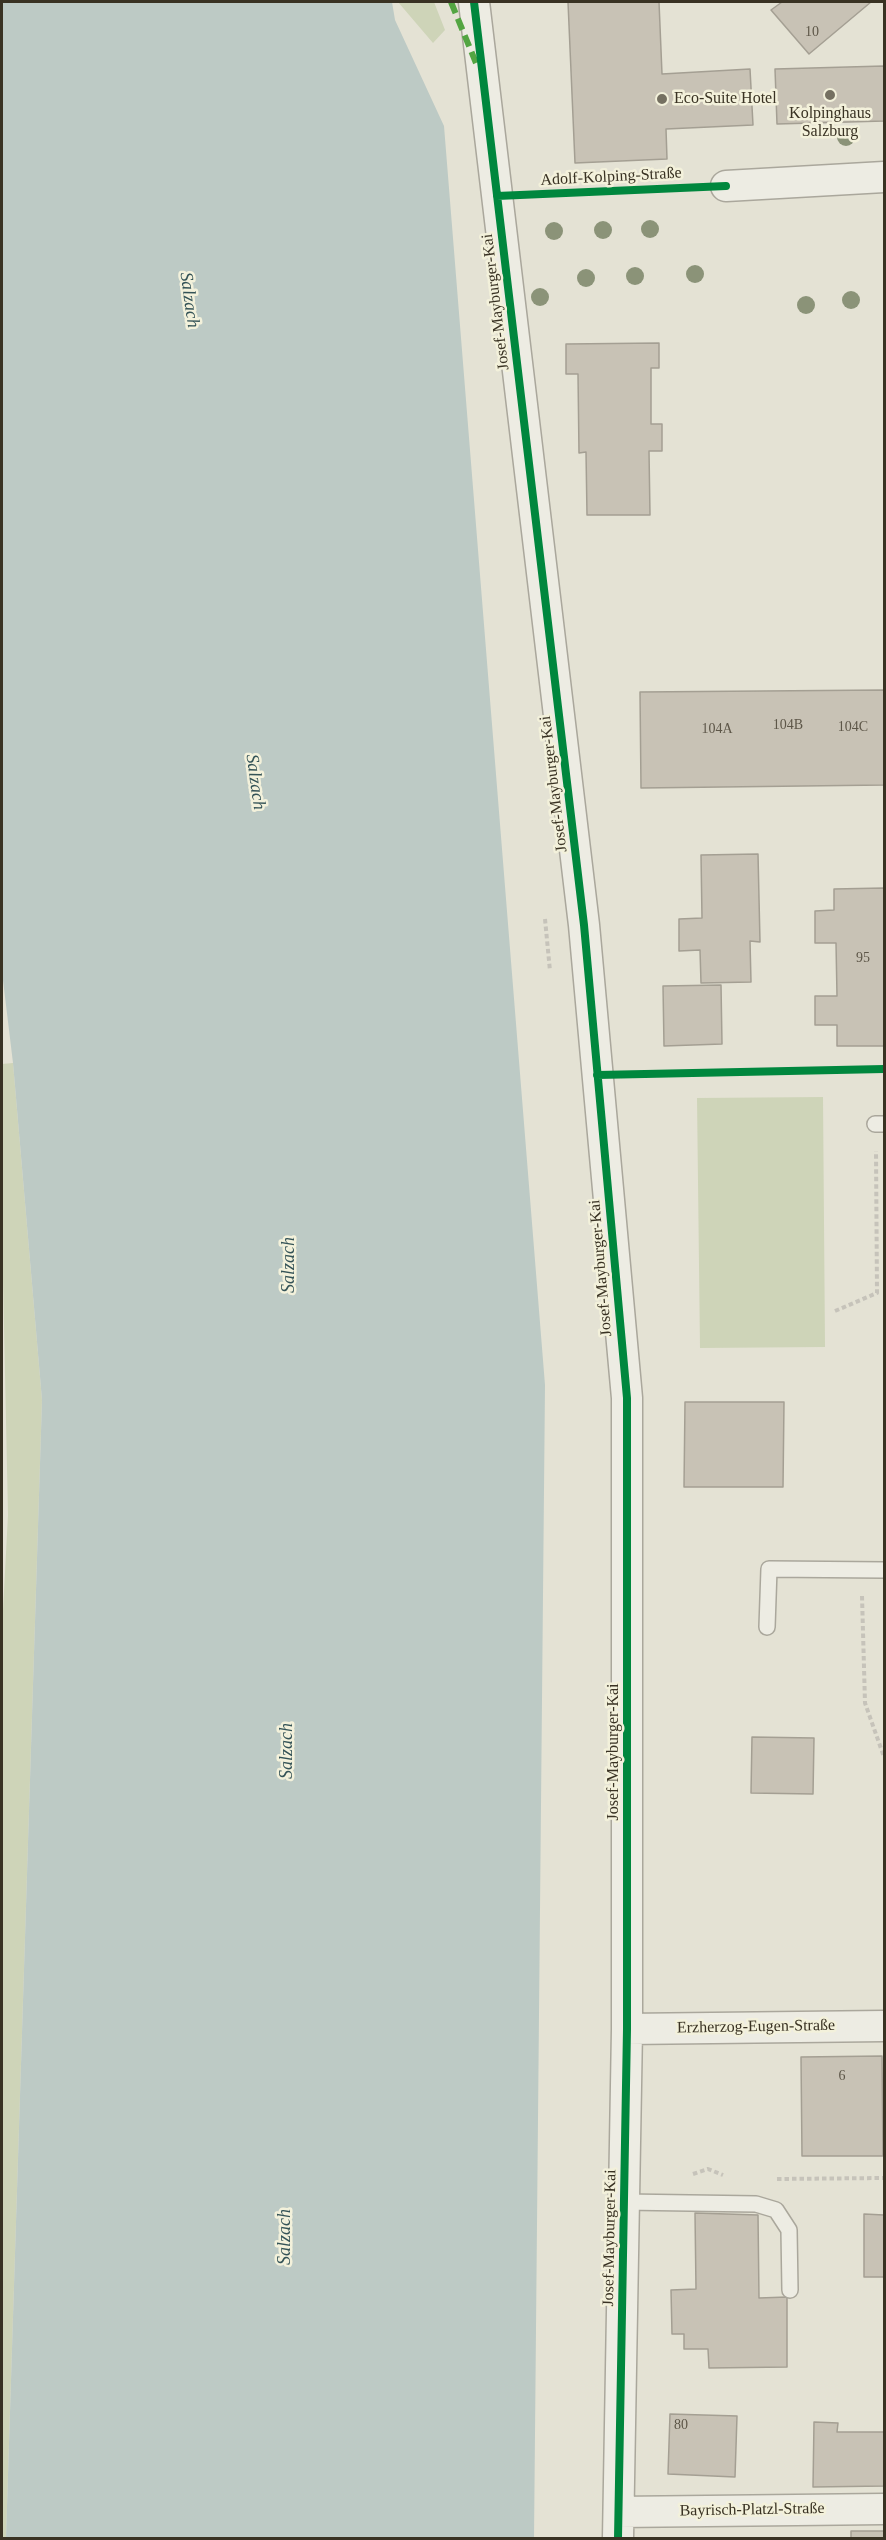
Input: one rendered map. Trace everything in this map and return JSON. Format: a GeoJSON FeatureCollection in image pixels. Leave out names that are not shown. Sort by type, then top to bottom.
{"type":"FeatureCollection","features":[{"type":"Feature","properties":{"kind":"street","name":"Josef-Mayburger-Kai"},"geometry":{"type":"LineString","coordinates":[[474,2],[584,925],[627,1398],[627,2029],[618,2525]]}},
{"type":"Feature","properties":{"kind":"street"},"geometry":{"type":"LineString","coordinates":[[726,186],[885,177]]}},
{"type":"Feature","properties":{"kind":"street","name":"Erzherzog-Eugen-Straße"},"geometry":{"type":"LineString","coordinates":[[627,2029],[885,2026]]}},
{"type":"Feature","properties":{"kind":"street","name":"Bayrisch-Platzl-Straße"},"geometry":{"type":"LineString","coordinates":[[618,2525],[885,2509]]}},
{"type":"Feature","properties":{"kind":"lane"},"geometry":{"type":"LineString","coordinates":[[767,1627],[769,1569],[885,1570]]}},
{"type":"Feature","properties":{"kind":"lane"},"geometry":{"type":"LineString","coordinates":[[624,2202],[756,2204],[776,2210],[789,2230],[790,2290]]}},
{"type":"Feature","properties":{"kind":"path"},"geometry":{"type":"LineString","coordinates":[[545,915],[550,973]]}},
{"type":"Feature","properties":{"kind":"path"},"geometry":{"type":"LineString","coordinates":[[835,1311],[877,1293],[880,1124]]}},
{"type":"Feature","properties":{"kind":"path"},"geometry":{"type":"LineString","coordinates":[[862,1571],[865,1703],[885,1757]]}},
{"type":"Feature","properties":{"kind":"path"},"geometry":{"type":"LineString","coordinates":[[689,2175],[708,2169],[725,2176]]}},
{"type":"Feature","properties":{"kind":"path"},"geometry":{"type":"LineString","coordinates":[[769,2179],[885,2178]]}},
{"type":"Feature","properties":{"kind":"green space"},"geometry":{"type":"Polygon","coordinates":[[[398,2],[434,2],[445,30],[433,43],[398,2]]]}},
{"type":"Feature","properties":{"kind":"green space"},"geometry":{"type":"Polygon","coordinates":[[[13,1063],[42,1400],[6,2538],[2,2538],[2,1629],[8,1515],[2,1232],[2,1064],[13,1063]]]}},
{"type":"Feature","properties":{"kind":"green space"},"geometry":{"type":"Polygon","coordinates":[[[823,1097],[825,1347],[700,1348],[697,1098],[823,1097]]]}},
{"type":"Feature","properties":{"kind":"water","name":"Salzach"},"geometry":{"type":"Polygon","coordinates":[[[2,2],[392,2],[395,20],[444,126],[545,1385],[534,2538],[6,2538],[42,1400],[13,1063],[2,972],[2,2]]]}},
{"type":"Feature","properties":{"kind":"building","name":"Eco-Suite Hotel"},"geometry":{"type":"Polygon","coordinates":[[[568,2],[659,2],[662,74],[750,69],[753,125],[666,129],[667,159],[575,163],[568,2]]]}},
{"type":"Feature","properties":{"kind":"building"},"geometry":{"type":"Polygon","coordinates":[[[782,2],[871,2],[809,54],[771,10],[782,2]]]}},
{"type":"Feature","properties":{"kind":"building","name":"Kolpinghaus Salzburg"},"geometry":{"type":"Polygon","coordinates":[[[884,66],[884,121],[777,124],[775,69],[884,66]]]}},
{"type":"Feature","properties":{"kind":"building"},"geometry":{"type":"Polygon","coordinates":[[[659,343],[659,368],[651,368],[651,424],[662,424],[662,451],[649,451],[650,515],[587,515],[586,452],[579,453],[578,374],[566,374],[566,344],[659,343]]]}},
{"type":"Feature","properties":{"kind":"building"},"geometry":{"type":"Polygon","coordinates":[[[884,690],[884,785],[641,788],[640,692],[884,690]]]}},
{"type":"Feature","properties":{"kind":"building"},"geometry":{"type":"Polygon","coordinates":[[[758,854],[760,942],[750,941],[751,982],[701,983],[700,950],[679,951],[679,919],[702,918],[701,855],[758,854]]]}},
{"type":"Feature","properties":{"kind":"building"},"geometry":{"type":"Polygon","coordinates":[[[884,888],[884,1046],[837,1046],[837,1025],[815,1025],[815,996],[837,996],[836,943],[815,943],[815,911],[834,910],[834,889],[884,888]]]}},
{"type":"Feature","properties":{"kind":"building"},"geometry":{"type":"Polygon","coordinates":[[[721,985],[722,1044],[664,1046],[663,986],[721,985]]]}},
{"type":"Feature","properties":{"kind":"building"},"geometry":{"type":"Polygon","coordinates":[[[685,1402],[784,1402],[783,1487],[684,1487],[685,1402]]]}},
{"type":"Feature","properties":{"kind":"building"},"geometry":{"type":"Polygon","coordinates":[[[752,1737],[814,1738],[813,1794],[751,1793],[752,1737]]]}},
{"type":"Feature","properties":{"kind":"building"},"geometry":{"type":"Polygon","coordinates":[[[882,2056],[883,2156],[802,2156],[801,2057],[882,2056]]]}},
{"type":"Feature","properties":{"kind":"building"},"geometry":{"type":"Polygon","coordinates":[[[695,2213],[758,2215],[759,2298],[787,2297],[787,2367],[709,2368],[708,2349],[684,2349],[684,2334],[672,2334],[671,2290],[696,2289],[695,2213]]]}},
{"type":"Feature","properties":{"kind":"building"},"geometry":{"type":"Polygon","coordinates":[[[864,2214],[884,2215],[884,2277],[864,2277],[864,2214]]]}},
{"type":"Feature","properties":{"kind":"building"},"geometry":{"type":"Polygon","coordinates":[[[670,2414],[737,2416],[735,2477],[668,2474],[670,2414]]]}},
{"type":"Feature","properties":{"kind":"building"},"geometry":{"type":"Polygon","coordinates":[[[814,2422],[838,2423],[837,2432],[884,2432],[884,2486],[813,2487],[814,2422]]]}},
{"type":"Feature","properties":{"kind":"building"},"geometry":{"type":"Polygon","coordinates":[[[851,2531],[884,2531],[884,2538],[851,2538],[851,2531]]]}},
{"type":"Feature","properties":{"kind":"marked path"},"geometry":{"type":"LineString","coordinates":[[451,2],[476,63]]}},
{"type":"Feature","properties":{"kind":"cycle path"},"geometry":{"type":"LineString","coordinates":[[474,2],[584,925],[627,1398],[627,2029],[618,2538]]}},
{"type":"Feature","properties":{"kind":"cycle path","name":"Adolf-Kolping-Straße"},"geometry":{"type":"LineString","coordinates":[[497,196],[726,186]]}},
{"type":"Feature","properties":{"kind":"cycle path"},"geometry":{"type":"LineString","coordinates":[[597,1075],[884,1069]]}},
{"type":"Feature","properties":{"kind":"place","name":"Kolpinghaus Salzburg"},"geometry":{"type":"Point","coordinates":[830,95]}},
{"type":"Feature","properties":{"kind":"place","name":"Eco-Suite Hotel"},"geometry":{"type":"Point","coordinates":[662,99]}}]}
